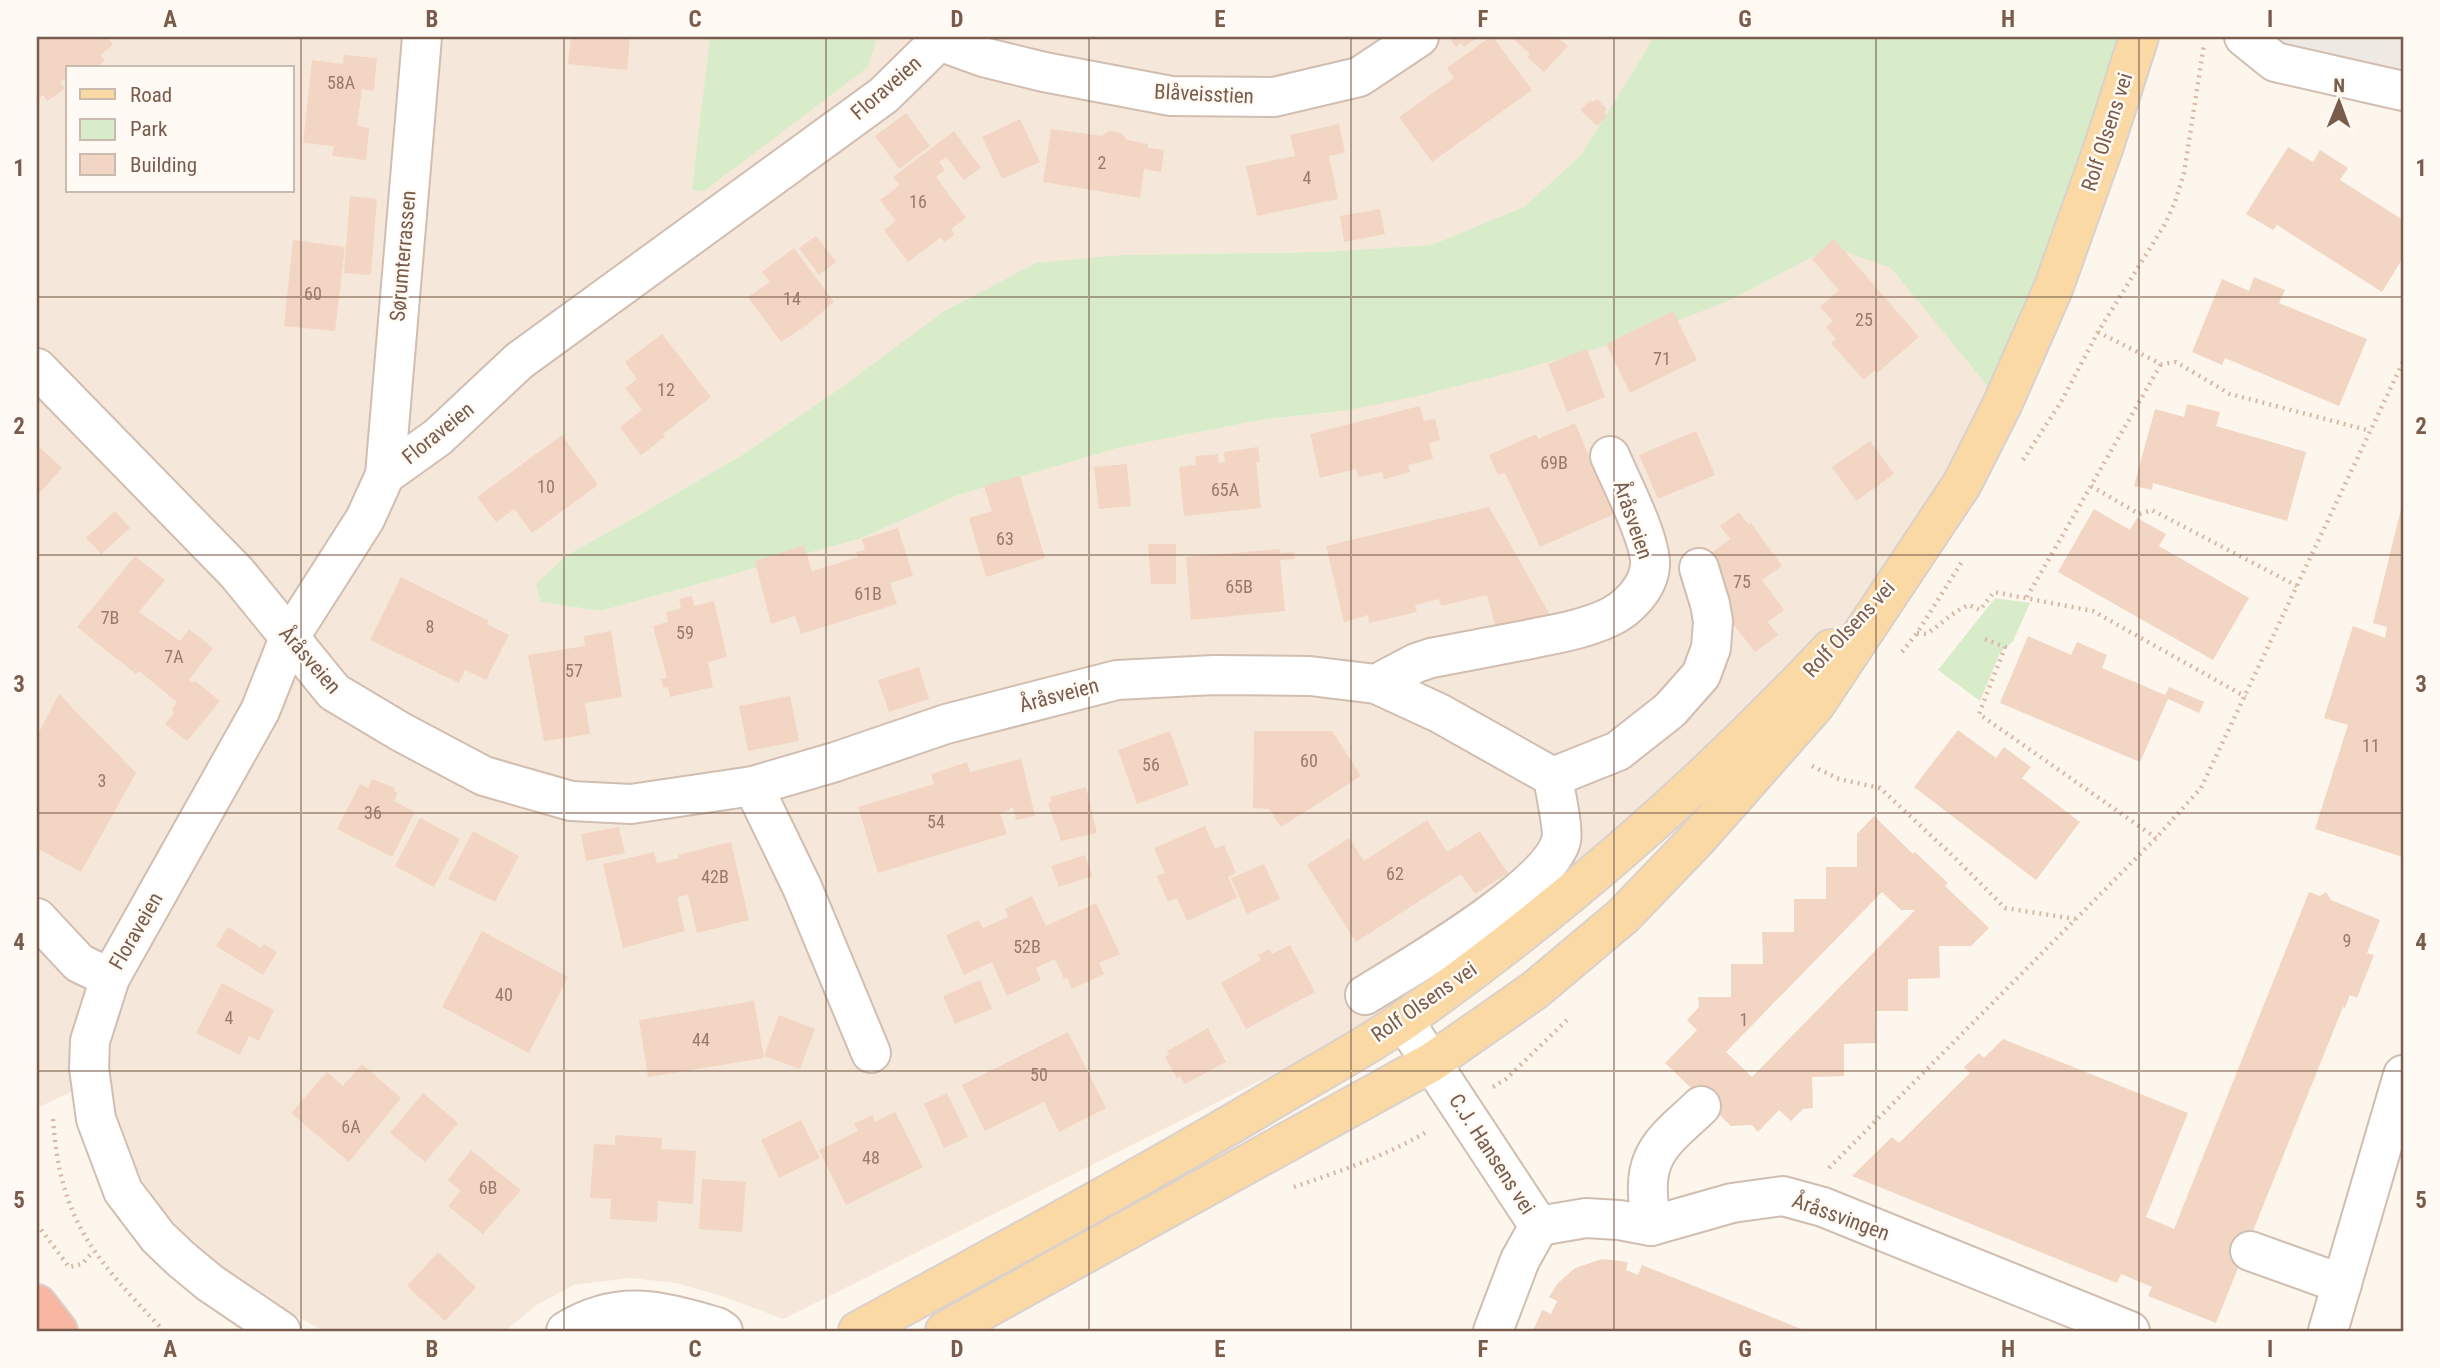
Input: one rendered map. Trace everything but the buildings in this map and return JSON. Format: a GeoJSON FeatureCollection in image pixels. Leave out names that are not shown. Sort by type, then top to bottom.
{"type":"FeatureCollection","features":[{"type":"Feature","properties":{"kind":"highway"},"geometry":{"type":"LineString","coordinates":[[37,1304],[58,1331]]}},
{"type":"Feature","properties":{"kind":"main road","name":"Rolf Olsens vei"},"geometry":{"type":"LineString","coordinates":[[944,1331],[1432,1062],[1545,982],[1623,916],[1696,840],[1815,705],[1962,484],[2002,405],[2053,289],[2139,37]]}},
{"type":"Feature","properties":{"kind":"main road","name":"Rolf Olsens vei"},"geometry":{"type":"LineString","coordinates":[[858,1331],[1197,1145],[1404,1021],[1558,904],[1630,845],[1793,690],[1909,565]]}},
{"type":"Feature","properties":{"kind":"street","name":"Sørumterrassen"},"geometry":{"type":"LineString","coordinates":[[385,475],[422,37]]}},
{"type":"Feature","properties":{"kind":"street","name":"Blåveisstien"},"geometry":{"type":"LineString","coordinates":[[940,39],[983,57],[1044,72],[1171,96],[1274,97],[1359,77],[1419,37]]}},
{"type":"Feature","properties":{"kind":"street"},"geometry":{"type":"LineString","coordinates":[[2244,37],[2275,62],[2403,91]]}},
{"type":"Feature","properties":{"kind":"street","name":"Floraveien"},"geometry":{"type":"LineString","coordinates":[[281,1331],[210,1283],[181,1259],[158,1237],[123,1191],[96,1119],[89,1068],[90,1041],[110,978],[260,711],[289,638],[365,519],[385,475],[438,437],[519,361],[884,95],[940,39]]}},
{"type":"Feature","properties":{"kind":"street","name":"Åråsveien"},"geometry":{"type":"LineString","coordinates":[[37,368],[237,573],[334,692],[401,732],[484,776],[571,801],[631,804],[753,786],[835,762],[946,724],[1117,680],[1214,675],[1310,676],[1376,684],[1439,713],[1553,777]]}},
{"type":"Feature","properties":{"kind":"street","name":"Åråsveien"},"geometry":{"type":"LineString","coordinates":[[1376,684],[1431,658],[1574,630],[1610,618],[1638,594],[1646,582],[1650,557],[1610,456]]}},
{"type":"Feature","properties":{"kind":"street"},"geometry":{"type":"LineString","coordinates":[[1365,995],[1445,946],[1528,885],[1549,864],[1562,839],[1553,777],[1618,751],[1670,710],[1701,675],[1711,648],[1713,621],[1699,568]]}},
{"type":"Feature","properties":{"kind":"street"},"geometry":{"type":"LineString","coordinates":[[753,786],[802,887],[871,1053]]}},
{"type":"Feature","properties":{"kind":"street","name":"Floraveien"},"geometry":{"type":"LineString","coordinates":[[37,918],[79,963],[110,978]]}},
{"type":"Feature","properties":{"kind":"street","name":"C.J. Hansens vei"},"geometry":{"type":"LineString","coordinates":[[1404,1021],[1539,1226],[1520,1260],[1493,1331]]}},
{"type":"Feature","properties":{"kind":"street"},"geometry":{"type":"LineString","coordinates":[[2328,1331],[2403,1075]]}},
{"type":"Feature","properties":{"kind":"street"},"geometry":{"type":"LineString","coordinates":[[1651,1226],[1648,1192],[1653,1159],[1660,1147],[1701,1106]]}},
{"type":"Feature","properties":{"kind":"street","name":"Åråssvingen"},"geometry":{"type":"LineString","coordinates":[[1539,1226],[1586,1218],[1651,1226],[1732,1203],[1783,1196],[1823,1207],[2130,1331]]}},
{"type":"Feature","properties":{"kind":"street"},"geometry":{"type":"LineString","coordinates":[[2250,1251],[2342,1284]]}},
{"type":"Feature","properties":{"kind":"street"},"geometry":{"type":"LineString","coordinates":[[566,1331],[612,1311],[649,1310],[670,1322],[717,1327],[723,1331]]}},
{"type":"Feature","properties":{"kind":"path"},"geometry":{"type":"LineString","coordinates":[[2098,332],[2161,364],[2176,362],[2230,394],[2371,431]]}},
{"type":"Feature","properties":{"kind":"path"},"geometry":{"type":"LineString","coordinates":[[1783,1196],[1819,1178],[2156,838],[2202,788],[2403,362]]}},
{"type":"Feature","properties":{"kind":"path"},"geometry":{"type":"LineString","coordinates":[[2027,597],[2161,364]]}},
{"type":"Feature","properties":{"kind":"path"},"geometry":{"type":"LineString","coordinates":[[2091,486],[2138,514],[2152,510],[2297,586]]}},
{"type":"Feature","properties":{"kind":"path"},"geometry":{"type":"LineString","coordinates":[[1917,633],[1926,635],[1969,605],[1980,610],[1994,592],[2027,597],[2093,611],[2246,697]]}},
{"type":"Feature","properties":{"kind":"path"},"geometry":{"type":"LineString","coordinates":[[1985,639],[2005,647],[1979,714],[2156,838]]}},
{"type":"Feature","properties":{"kind":"path"},"geometry":{"type":"LineString","coordinates":[[1811,765],[1839,779],[1880,788],[2005,908],[2075,919]]}},
{"type":"Feature","properties":{"kind":"path"},"geometry":{"type":"LineString","coordinates":[[1282,1193],[1406,1144]]}},
{"type":"Feature","properties":{"kind":"path"},"geometry":{"type":"LineString","coordinates":[[37,1224],[69,1267],[82,1264],[93,1252]]}},
{"type":"Feature","properties":{"kind":"shaded area"},"geometry":{"type":"Polygon","coordinates":[[[37,37],[1652,37],[1581,155],[1524,207],[1431,245],[1322,252],[1122,255],[842,387],[742,455],[567,555],[541,602],[601,611],[859,539],[958,495],[1118,448],[1265,419],[1344,411],[1726,302],[1832,247],[1891,267],[1994,394],[1881,601],[1438,992],[783,1319],[725,1297],[676,1283],[630,1278],[574,1285],[538,1304],[505,1331],[324,1331],[253,1293],[196,1245],[166,1214],[133,1167],[116,1120],[107,1075],[37,1108],[37,37]]]}},
{"type":"Feature","properties":{"kind":"shaded area"},"geometry":{"type":"Polygon","coordinates":[[[2269,37],[2403,37],[2403,84],[2269,37]]]}},
{"type":"Feature","properties":{"kind":"green space"},"geometry":{"type":"Polygon","coordinates":[[[710,37],[877,37],[868,67],[704,191],[692,190],[710,37]]]}},
{"type":"Feature","properties":{"kind":"green space"},"geometry":{"type":"Polygon","coordinates":[[[1652,37],[2119,37],[2100,96],[2091,144],[2077,192],[2037,275],[1994,394],[1891,268],[1832,247],[1726,302],[1627,340],[1516,371],[1418,396],[1344,411],[1265,419],[1118,448],[958,495],[859,539],[601,611],[541,602],[536,584],[567,555],[742,455],[842,387],[943,312],[1036,263],[1122,255],[1322,252],[1431,245],[1524,207],[1581,155],[1652,37]]]}},
{"type":"Feature","properties":{"kind":"green space"},"geometry":{"type":"Polygon","coordinates":[[[1995,598],[2030,603],[2013,641],[2000,653],[1980,701],[1938,670],[1995,598]]]}}]}
